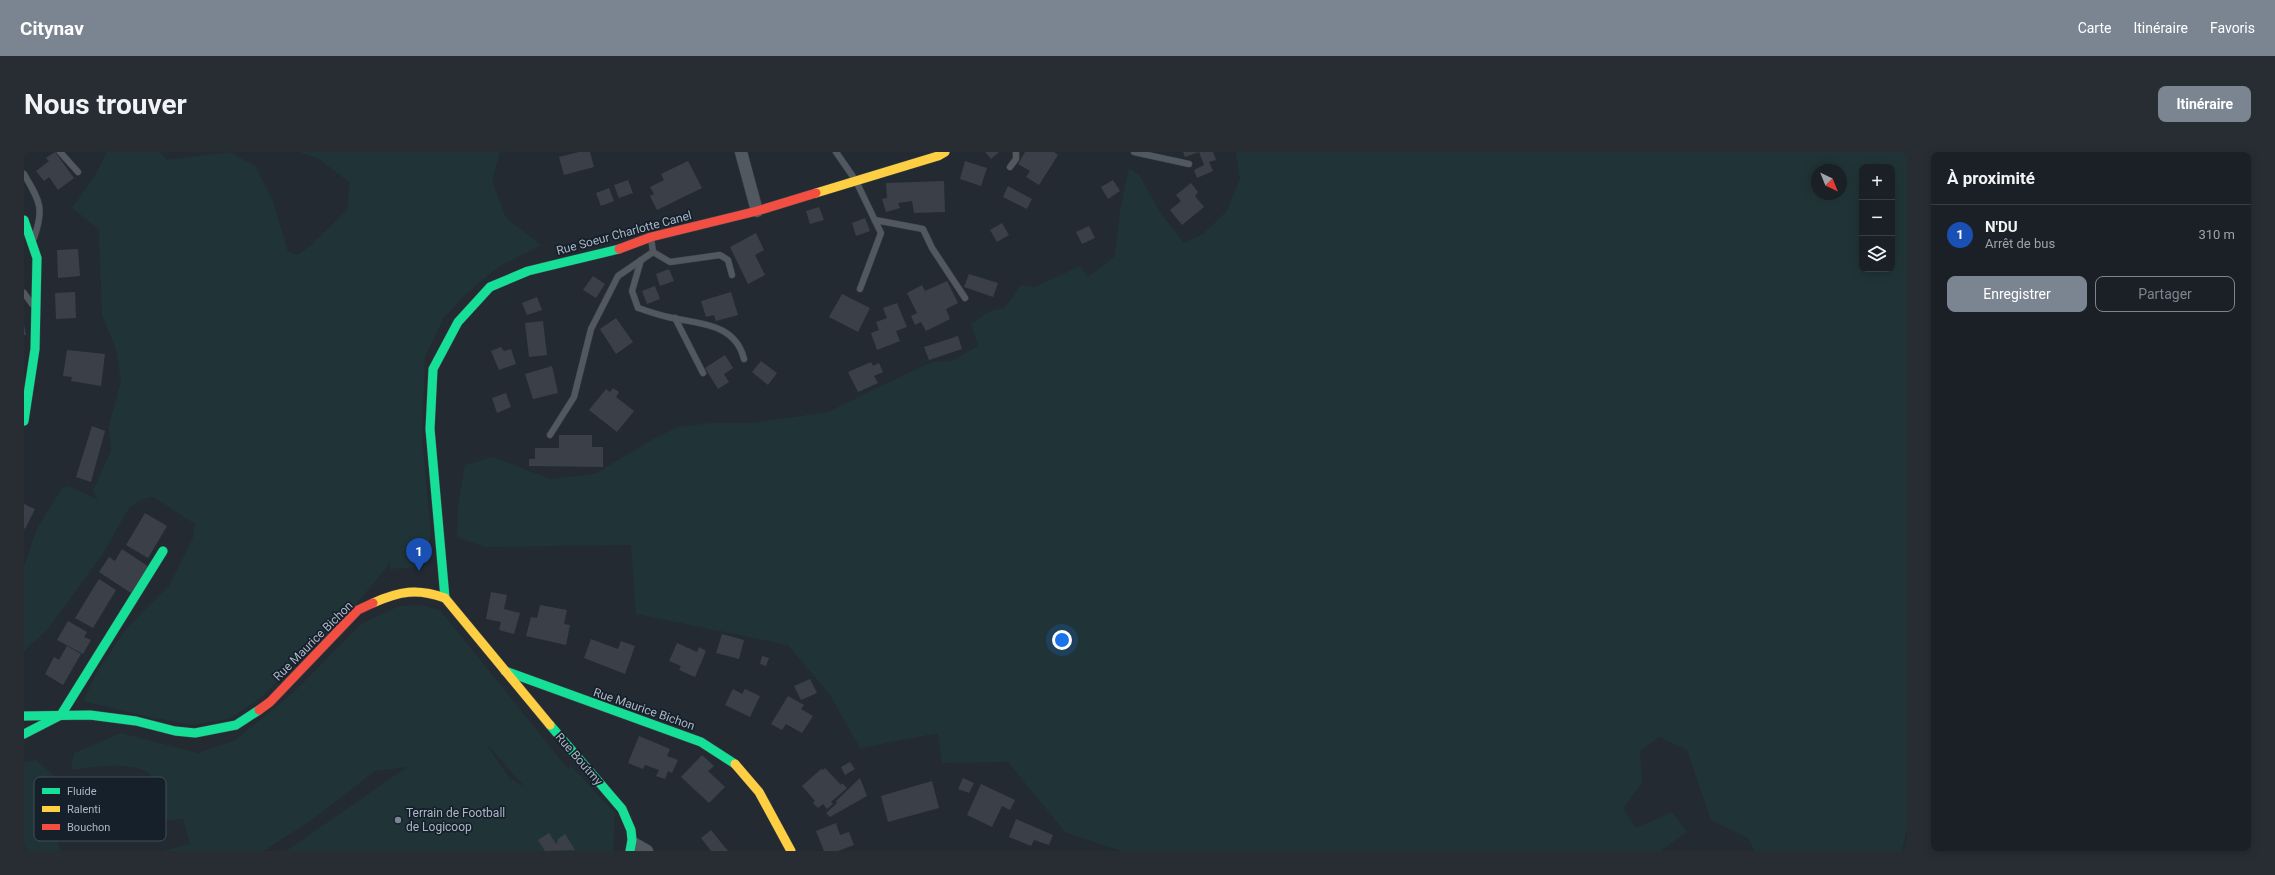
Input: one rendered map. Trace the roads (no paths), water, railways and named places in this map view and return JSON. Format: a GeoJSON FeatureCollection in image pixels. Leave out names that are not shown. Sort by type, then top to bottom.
{"type":"FeatureCollection","features":[{"type":"Feature","properties":{"kind":"street"},"geometry":{"type":"LineString","coordinates":[[741,152],[757,211]]}},
{"type":"Feature","properties":{"kind":"street"},"geometry":{"type":"LineString","coordinates":[[913,164],[920,152]]}},
{"type":"Feature","properties":{"kind":"street","name":"Rue Soeur Charlotte Canel"},"geometry":{"type":"LineString","coordinates":[[445,598],[430,429],[433,369],[458,322],[490,287],[528,271],[626,247],[651,237],[757,211],[913,164],[944,152]]}},
{"type":"Feature","properties":{"kind":"street"},"geometry":{"type":"LineString","coordinates":[[24,220],[37,258],[35,349],[24,421]]}},
{"type":"Feature","properties":{"kind":"street"},"geometry":{"type":"LineString","coordinates":[[24,734],[61,715],[163,551]]}},
{"type":"Feature","properties":{"kind":"street","name":"Rue Maurice Bichon"},"geometry":{"type":"LineString","coordinates":[[24,716],[90,715],[136,721],[175,731],[195,733],[236,725],[270,702],[358,610],[384,598],[406,591],[426,591],[445,598]]}},
{"type":"Feature","properties":{"kind":"street"},"geometry":{"type":"LineString","coordinates":[[445,598],[503,670]]}},
{"type":"Feature","properties":{"kind":"street","name":"Rue Maurice Bichon"},"geometry":{"type":"LineString","coordinates":[[503,670],[701,742],[737,765],[759,792],[791,851]]}},
{"type":"Feature","properties":{"kind":"street","name":"Rue Boutmy"},"geometry":{"type":"LineString","coordinates":[[503,670],[622,809],[631,826],[632,847],[647,851]]}},
{"type":"Feature","properties":{"kind":"lane"},"geometry":{"type":"LineString","coordinates":[[60,152],[78,172]]}},
{"type":"Feature","properties":{"kind":"lane"},"geometry":{"type":"LineString","coordinates":[[836,152],[856,181],[881,232],[860,289]]}},
{"type":"Feature","properties":{"kind":"lane"},"geometry":{"type":"LineString","coordinates":[[1010,168],[1016,159],[1016,152]]}},
{"type":"Feature","properties":{"kind":"lane"},"geometry":{"type":"LineString","coordinates":[[1134,152],[1189,164]]}},
{"type":"Feature","properties":{"kind":"lane"},"geometry":{"type":"LineString","coordinates":[[24,174],[41,207],[39,223],[32,241]]}},
{"type":"Feature","properties":{"kind":"lane"},"geometry":{"type":"LineString","coordinates":[[875,220],[923,229],[932,248],[966,298]]}},
{"type":"Feature","properties":{"kind":"lane"},"geometry":{"type":"LineString","coordinates":[[651,237],[653,252]]}},
{"type":"Feature","properties":{"kind":"lane"},"geometry":{"type":"LineString","coordinates":[[550,435],[574,397],[591,329],[618,276],[653,252]]}},
{"type":"Feature","properties":{"kind":"lane"},"geometry":{"type":"LineString","coordinates":[[653,252],[670,262],[720,255],[728,260],[732,275]]}},
{"type":"Feature","properties":{"kind":"lane"},"geometry":{"type":"LineString","coordinates":[[641,260],[632,291],[638,308],[721,328],[734,338],[744,359]]}},
{"type":"Feature","properties":{"kind":"lane"},"geometry":{"type":"LineString","coordinates":[[24,293],[36,310]]}},
{"type":"Feature","properties":{"kind":"lane"},"geometry":{"type":"LineString","coordinates":[[675,318],[703,373]]}},
{"type":"Feature","properties":{"kind":"place","name":"N'DU"},"geometry":{"type":"Point","coordinates":[419,571]}},
{"type":"Feature","properties":{"kind":"place","name":"Terrain de Football de Logicoop"},"geometry":{"type":"Point","coordinates":[398,820]}}]}
